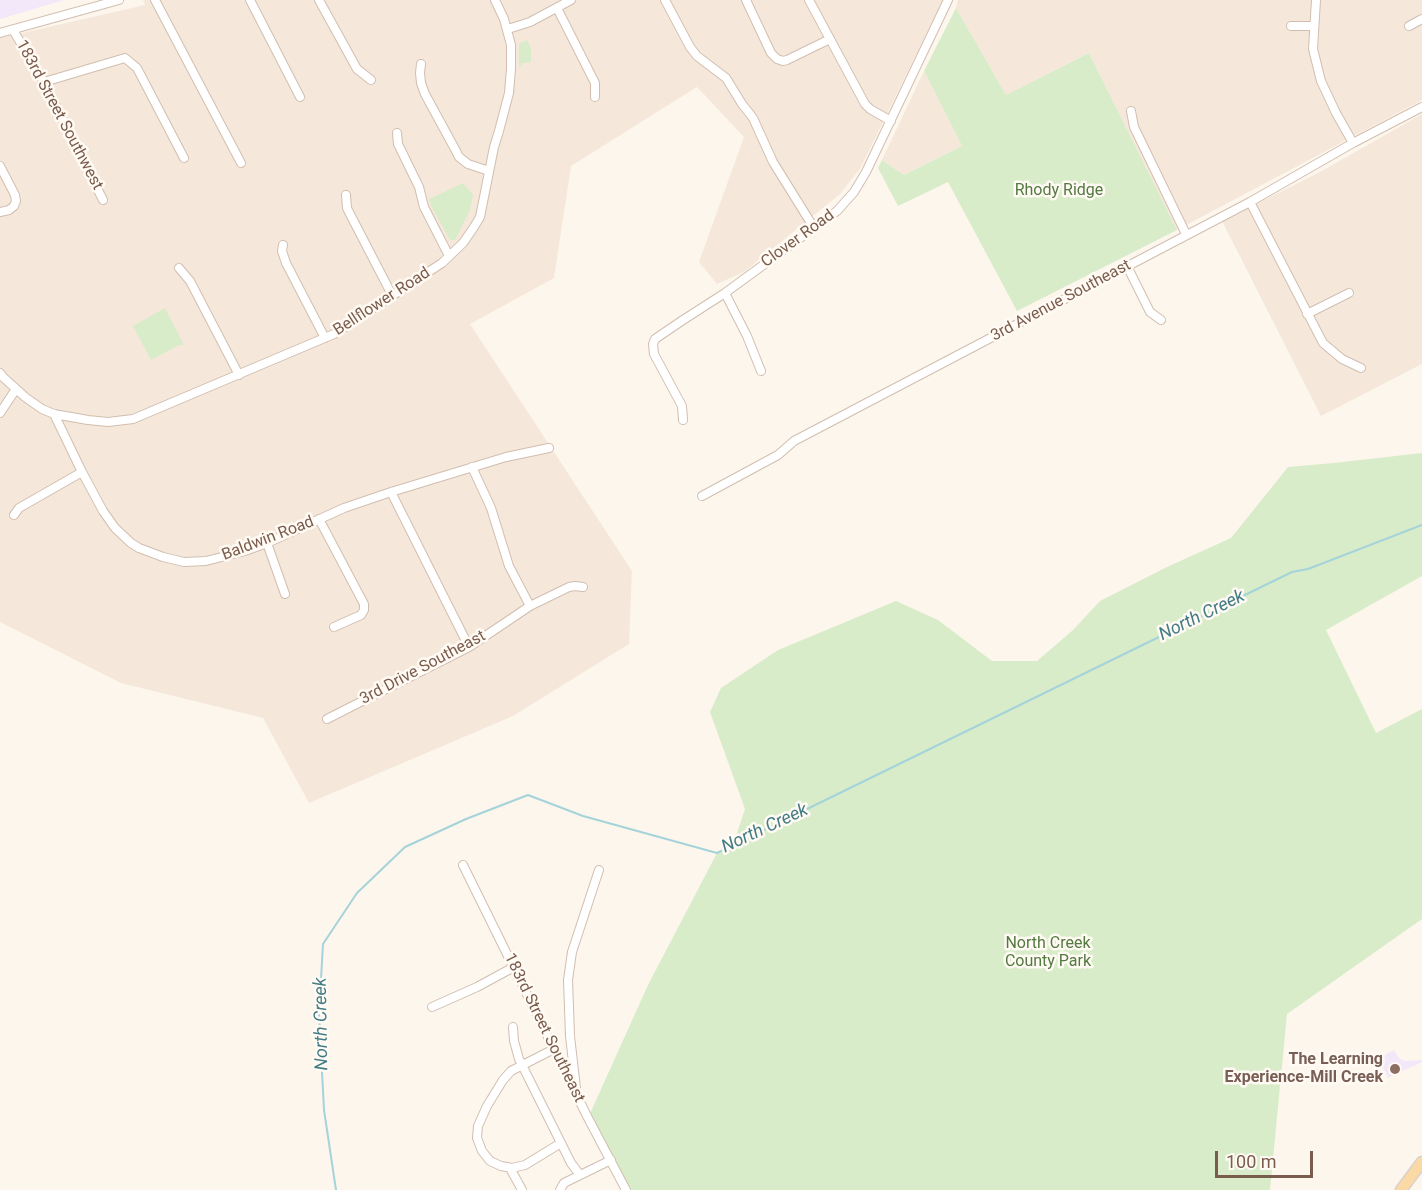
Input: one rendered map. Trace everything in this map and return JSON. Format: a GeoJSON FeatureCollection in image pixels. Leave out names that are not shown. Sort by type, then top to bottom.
{"type":"FeatureCollection","features":[{"type":"Feature","properties":{"kind":"main road"},"geometry":{"type":"LineString","coordinates":[[1401,1190],[1422,1162]]}},
{"type":"Feature","properties":{"kind":"street"},"geometry":{"type":"LineString","coordinates":[[0,33],[119,0]]}},
{"type":"Feature","properties":{"kind":"street"},"geometry":{"type":"LineString","coordinates":[[155,0],[241,163]]}},
{"type":"Feature","properties":{"kind":"street"},"geometry":{"type":"LineString","coordinates":[[250,0],[300,97]]}},
{"type":"Feature","properties":{"kind":"street"},"geometry":{"type":"LineString","coordinates":[[320,0],[357,69],[371,80]]}},
{"type":"Feature","properties":{"kind":"street","name":"Bellflower Road"},"geometry":{"type":"LineString","coordinates":[[54,414],[108,422],[143,416],[325,338],[392,296],[449,256],[468,237],[480,217],[511,80],[512,57],[508,29],[495,0]]}},
{"type":"Feature","properties":{"kind":"street"},"geometry":{"type":"LineString","coordinates":[[508,29],[530,22],[571,0]]}},
{"type":"Feature","properties":{"kind":"street"},"geometry":{"type":"LineString","coordinates":[[665,0],[690,47],[697,56],[726,78],[753,118],[773,162],[814,228]]}},
{"type":"Feature","properties":{"kind":"street"},"geometry":{"type":"LineString","coordinates":[[746,0],[771,53],[780,61],[787,60],[830,39]]}},
{"type":"Feature","properties":{"kind":"street"},"geometry":{"type":"LineString","coordinates":[[809,0],[865,104],[870,110],[891,121]]}},
{"type":"Feature","properties":{"kind":"street","name":"Clover Road"},"geometry":{"type":"LineString","coordinates":[[683,420],[682,406],[654,354],[653,344],[659,336],[725,293],[837,212],[854,192],[866,172],[948,0]]}},
{"type":"Feature","properties":{"kind":"street"},"geometry":{"type":"LineString","coordinates":[[1316,0],[1314,49],[1321,81],[1353,143]]}},
{"type":"Feature","properties":{"kind":"street"},"geometry":{"type":"LineString","coordinates":[[557,8],[595,83],[595,97]]}},
{"type":"Feature","properties":{"kind":"street"},"geometry":{"type":"LineString","coordinates":[[1409,26],[1422,19]]}},
{"type":"Feature","properties":{"kind":"street"},"geometry":{"type":"LineString","coordinates":[[1291,26],[1314,26]]}},
{"type":"Feature","properties":{"kind":"street","name":"183rd Street Southwest"},"geometry":{"type":"LineString","coordinates":[[14,30],[44,82],[104,200]]}},
{"type":"Feature","properties":{"kind":"street"},"geometry":{"type":"LineString","coordinates":[[44,82],[125,58],[137,68],[184,158]]}},
{"type":"Feature","properties":{"kind":"street"},"geometry":{"type":"LineString","coordinates":[[421,64],[421,83],[425,94],[459,157],[468,164],[489,171]]}},
{"type":"Feature","properties":{"kind":"street","name":"3rd Avenue Southeast"},"geometry":{"type":"LineString","coordinates":[[702,496],[778,454],[794,441],[1250,202],[1353,143],[1422,107]]}},
{"type":"Feature","properties":{"kind":"street"},"geometry":{"type":"LineString","coordinates":[[1131,111],[1134,127],[1186,234]]}},
{"type":"Feature","properties":{"kind":"street"},"geometry":{"type":"LineString","coordinates":[[397,133],[398,144],[419,187],[424,207],[449,256]]}},
{"type":"Feature","properties":{"kind":"street"},"geometry":{"type":"LineString","coordinates":[[0,166],[16,201],[9,210],[0,212]]}},
{"type":"Feature","properties":{"kind":"street"},"geometry":{"type":"LineString","coordinates":[[346,195],[347,208],[392,296]]}},
{"type":"Feature","properties":{"kind":"street"},"geometry":{"type":"LineString","coordinates":[[1250,202],[1323,343],[1342,359],[1361,368]]}},
{"type":"Feature","properties":{"kind":"street"},"geometry":{"type":"LineString","coordinates":[[283,245],[282,251],[286,263],[325,338]]}},
{"type":"Feature","properties":{"kind":"street"},"geometry":{"type":"LineString","coordinates":[[1127,266],[1150,312],[1161,320]]}},
{"type":"Feature","properties":{"kind":"street"},"geometry":{"type":"LineString","coordinates":[[179,268],[190,281],[239,375]]}},
{"type":"Feature","properties":{"kind":"street"},"geometry":{"type":"LineString","coordinates":[[725,293],[747,336],[761,371]]}},
{"type":"Feature","properties":{"kind":"street"},"geometry":{"type":"LineString","coordinates":[[1307,314],[1349,293]]}},
{"type":"Feature","properties":{"kind":"street"},"geometry":{"type":"LineString","coordinates":[[0,373],[42,409],[54,414]]}},
{"type":"Feature","properties":{"kind":"street"},"geometry":{"type":"LineString","coordinates":[[0,413],[16,389]]}},
{"type":"Feature","properties":{"kind":"street","name":"Baldwin Road"},"geometry":{"type":"LineString","coordinates":[[54,414],[82,472],[115,528],[131,543],[149,553],[175,561],[194,562],[224,557],[267,543],[344,508],[391,492],[506,457],[549,448]]}},
{"type":"Feature","properties":{"kind":"street"},"geometry":{"type":"LineString","coordinates":[[472,467],[491,508],[509,566],[530,606]]}},
{"type":"Feature","properties":{"kind":"street"},"geometry":{"type":"LineString","coordinates":[[14,515],[19,508],[82,472]]}},
{"type":"Feature","properties":{"kind":"street"},"geometry":{"type":"LineString","coordinates":[[391,492],[469,647]]}},
{"type":"Feature","properties":{"kind":"street"},"geometry":{"type":"LineString","coordinates":[[319,519],[364,604],[361,615],[334,627]]}},
{"type":"Feature","properties":{"kind":"street"},"geometry":{"type":"LineString","coordinates":[[267,543],[285,594]]}},
{"type":"Feature","properties":{"kind":"street","name":"3rd Drive Southeast"},"geometry":{"type":"LineString","coordinates":[[327,719],[469,647],[530,606],[569,587],[583,587]]}},
{"type":"Feature","properties":{"kind":"street","name":"183rd Street Southeast"},"geometry":{"type":"LineString","coordinates":[[463,865],[626,1190]]}},
{"type":"Feature","properties":{"kind":"street"},"geometry":{"type":"LineString","coordinates":[[576,1094],[570,1036],[568,980],[572,952],[599,870]]}},
{"type":"Feature","properties":{"kind":"street"},"geometry":{"type":"LineString","coordinates":[[432,1007],[514,967]]}},
{"type":"Feature","properties":{"kind":"street"},"geometry":{"type":"LineString","coordinates":[[513,1027],[519,1059],[561,1143],[580,1175]]}},
{"type":"Feature","properties":{"kind":"street"},"geometry":{"type":"LineString","coordinates":[[554,1049],[511,1071],[503,1080],[478,1126],[477,1138],[482,1151],[490,1161],[510,1168],[525,1165],[561,1143]]}},
{"type":"Feature","properties":{"kind":"street"},"geometry":{"type":"LineString","coordinates":[[560,1189],[564,1183],[611,1160]]}},
{"type":"Feature","properties":{"kind":"street"},"geometry":{"type":"LineString","coordinates":[[510,1168],[522,1190]]}},
{"type":"Feature","properties":{"kind":"shaded area"},"geometry":{"type":"Polygon","coordinates":[[[0,0],[64,0],[0,19],[0,0]]]}},
{"type":"Feature","properties":{"kind":"shaded area"},"geometry":{"type":"Polygon","coordinates":[[[143,0],[943,0],[860,169],[840,194],[744,272],[717,284],[699,262],[744,137],[697,87],[571,166],[554,278],[470,324],[632,571],[629,644],[513,716],[309,803],[263,718],[121,683],[0,622],[0,38],[145,5],[143,0]]]}},
{"type":"Feature","properties":{"kind":"shaded area"},"geometry":{"type":"Polygon","coordinates":[[[958,0],[1422,0],[1422,100],[1177,230],[1089,53],[1006,95],[956,8],[958,0]]]}},
{"type":"Feature","properties":{"kind":"shaded area"},"geometry":{"type":"Polygon","coordinates":[[[924,71],[962,146],[904,175],[882,160],[924,71]]]}},
{"type":"Feature","properties":{"kind":"shaded area"},"geometry":{"type":"Polygon","coordinates":[[[1422,114],[1422,364],[1321,416],[1222,221],[1320,172],[1422,114]]]}},
{"type":"Feature","properties":{"kind":"shaded area","name":"The Learning Experience-Mill Creek"},"geometry":{"type":"Polygon","coordinates":[[[1394,1050],[1399,1058],[1405,1061],[1422,1060],[1422,1062],[1388,1078],[1378,1058],[1394,1050]]]}},
{"type":"Feature","properties":{"kind":"green space","name":"Rhody Ridge"},"geometry":{"type":"Polygon","coordinates":[[[956,8],[1006,95],[1089,53],[1177,230],[1017,311],[948,182],[898,206],[878,168],[882,160],[904,175],[962,146],[924,71],[956,8]]]}},
{"type":"Feature","properties":{"kind":"green space"},"geometry":{"type":"Polygon","coordinates":[[[527,40],[531,48],[531,62],[522,63],[519,68],[519,44],[527,40]]]}},
{"type":"Feature","properties":{"kind":"green space"},"geometry":{"type":"Polygon","coordinates":[[[463,183],[473,195],[470,210],[455,240],[450,240],[429,199],[463,183]]]}},
{"type":"Feature","properties":{"kind":"green space"},"geometry":{"type":"Polygon","coordinates":[[[165,308],[184,345],[179,345],[151,360],[133,326],[165,308]]]}},
{"type":"Feature","properties":{"kind":"green space","name":"North Creek County Park"},"geometry":{"type":"Polygon","coordinates":[[[1422,453],[1422,576],[1326,630],[1376,733],[1422,709],[1422,919],[1287,1014],[1270,1190],[625,1190],[588,1118],[648,985],[717,853],[733,845],[745,809],[710,712],[721,688],[778,650],[896,601],[938,620],[992,661],[1037,661],[1073,630],[1100,601],[1231,538],[1288,467],[1422,453]]]}},
{"type":"Feature","properties":{"kind":"waterway","name":"North Creek"},"geometry":{"type":"LineString","coordinates":[[336,1190],[324,1110],[319,1014],[323,944],[357,893],[405,847],[466,819],[528,795],[583,816],[717,853],[1292,572],[1308,569],[1422,525]]}},
{"type":"Feature","properties":{"kind":"place","name":"The Learning Experience-Mill Creek"},"geometry":{"type":"Point","coordinates":[1395,1069]}}]}
